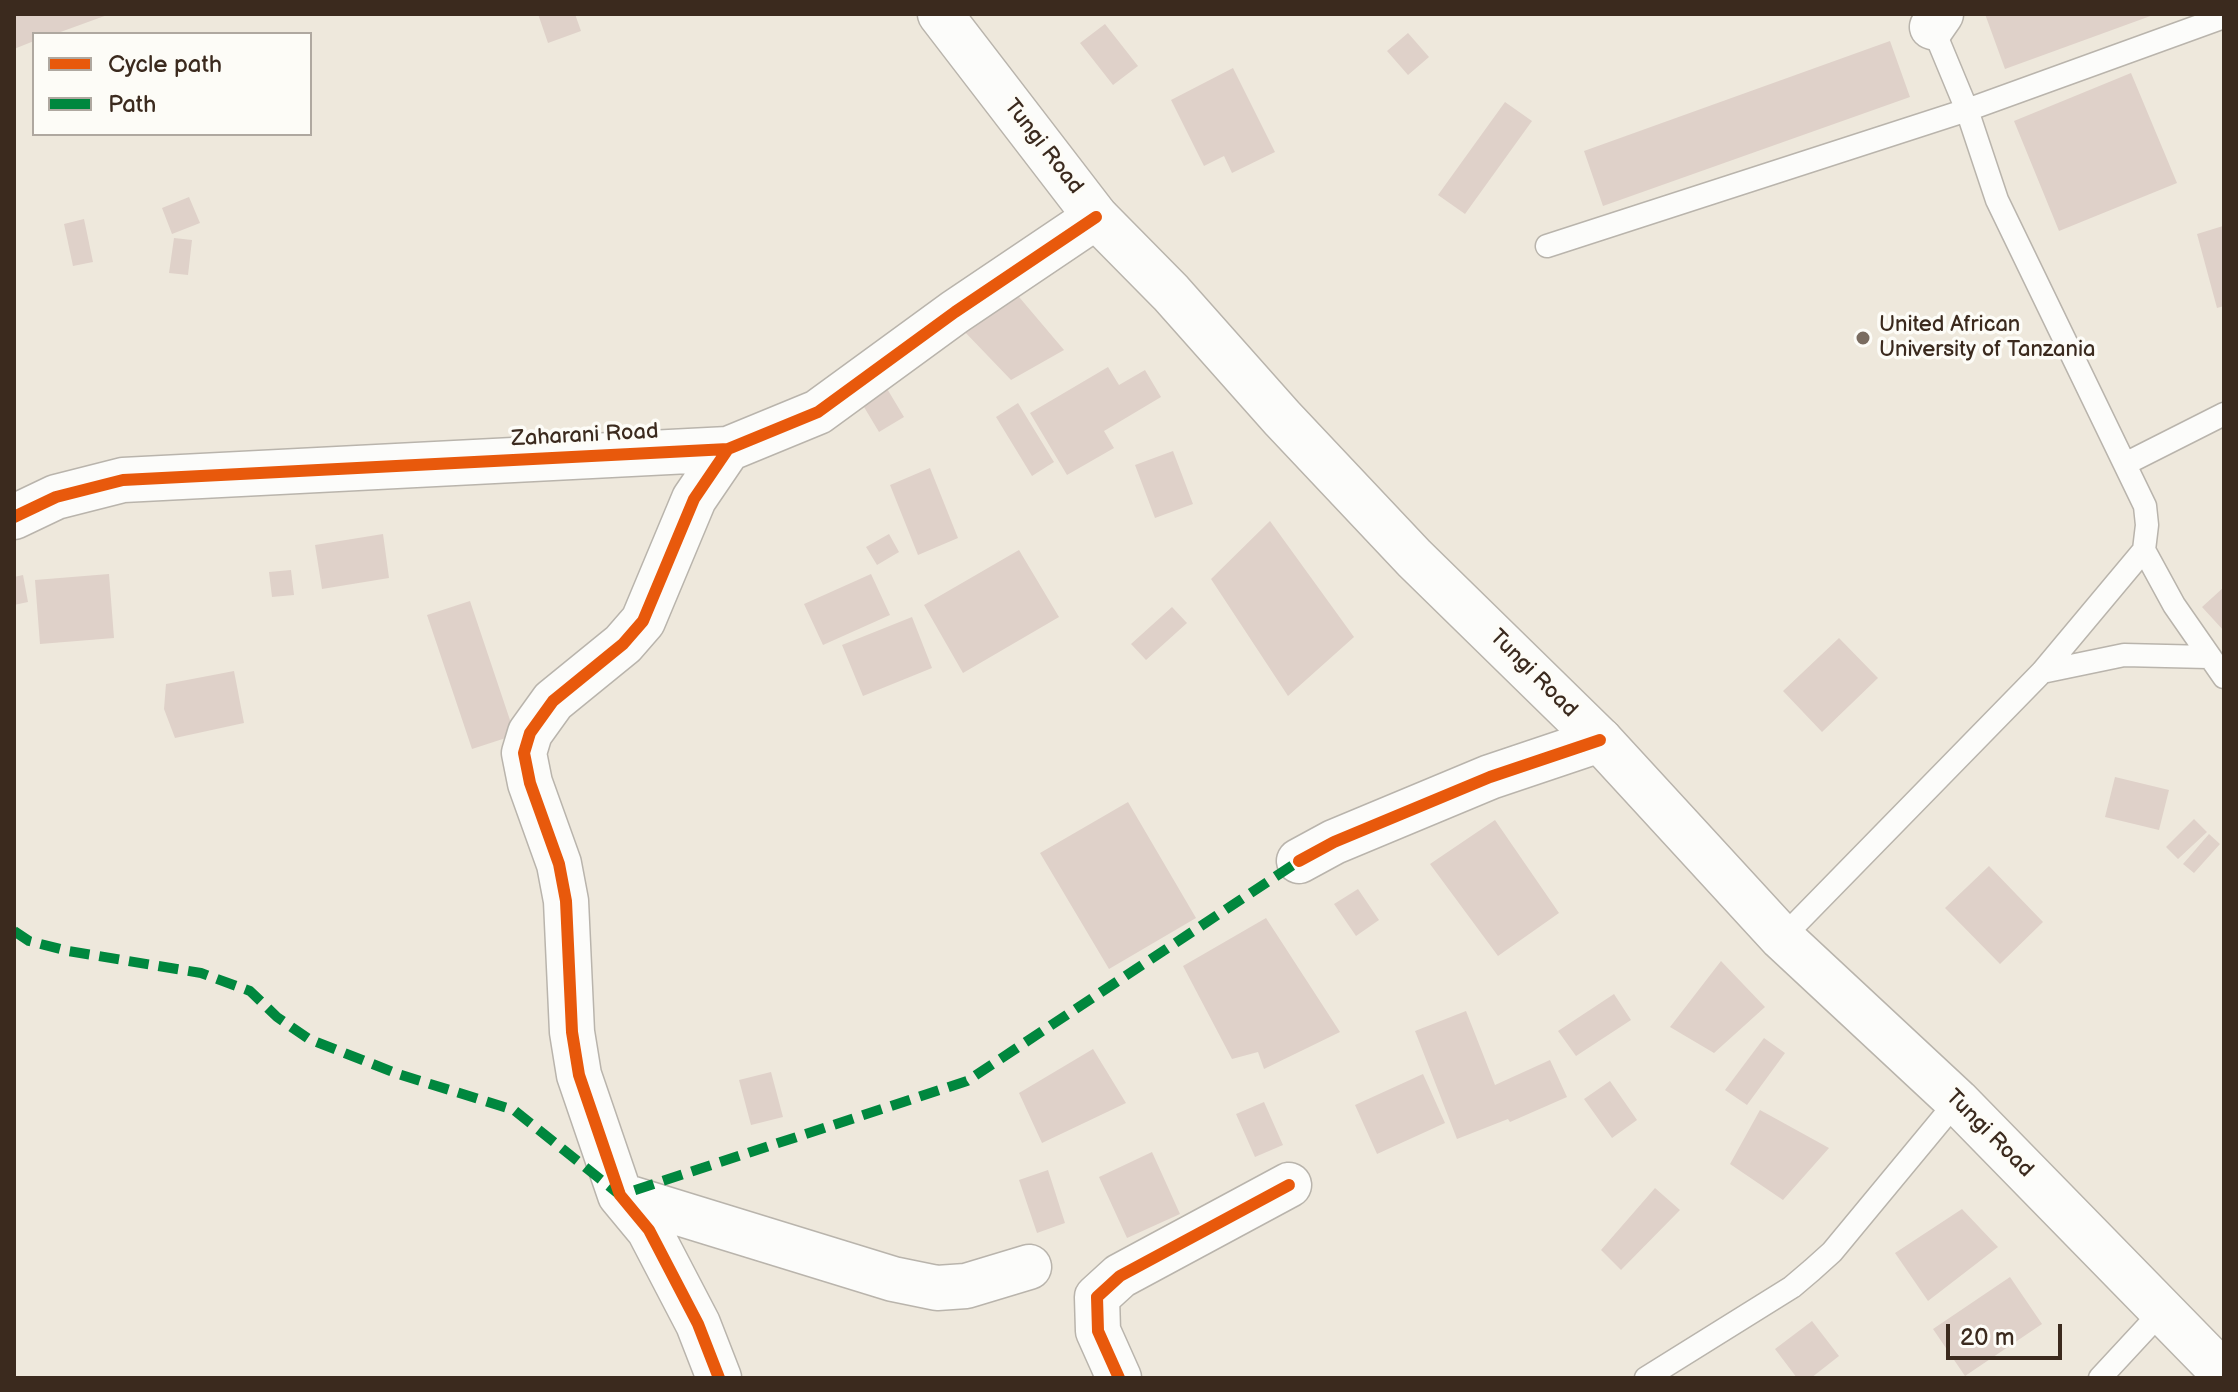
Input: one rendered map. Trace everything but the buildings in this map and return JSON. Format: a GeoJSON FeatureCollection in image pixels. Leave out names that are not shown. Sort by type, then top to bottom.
{"type":"FeatureCollection","features":[{"type":"Feature","properties":{"kind":"street","name":"Tungi Road"},"geometry":{"type":"LineString","coordinates":[[940,14],[1096,217],[1171,293],[1282,418],[1414,558],[1600,740],[1782,938],[1957,1101],[2224,1374]]}},
{"type":"Feature","properties":{"kind":"street","name":"Zaharani Road"},"geometry":{"type":"LineString","coordinates":[[14,517],[56,497],[123,480],[728,449],[818,412],[955,312],[1096,217]]}},
{"type":"Feature","properties":{"kind":"street"},"geometry":{"type":"LineString","coordinates":[[719,1378],[698,1324],[649,1230],[620,1195],[576,1058],[566,901],[559,864],[530,783],[524,753],[530,733],[553,701],[623,644],[643,621],[694,499],[728,449]]}},
{"type":"Feature","properties":{"kind":"street"},"geometry":{"type":"LineString","coordinates":[[1299,861],[1334,842],[1490,777],[1600,740]]}},
{"type":"Feature","properties":{"kind":"street"},"geometry":{"type":"LineString","coordinates":[[1119,1378],[1098,1331],[1097,1297],[1120,1276],[1289,1185]]}},
{"type":"Feature","properties":{"kind":"street"},"geometry":{"type":"LineString","coordinates":[[620,1195],[893,1279],[937,1288],[966,1286],[1029,1267]]}},
{"type":"Feature","properties":{"kind":"lane"},"geometry":{"type":"LineString","coordinates":[[1547,246],[1967,110],[2224,17]]}},
{"type":"Feature","properties":{"kind":"lane"},"geometry":{"type":"LineString","coordinates":[[1782,938],[2042,672],[2144,550],[2147,525],[2145,506],[1997,200],[1933,18]]}},
{"type":"Feature","properties":{"kind":"lane"},"geometry":{"type":"LineString","coordinates":[[2125,464],[2224,414]]}},
{"type":"Feature","properties":{"kind":"lane"},"geometry":{"type":"LineString","coordinates":[[2144,550],[2174,605],[2224,677]]}},
{"type":"Feature","properties":{"kind":"lane"},"geometry":{"type":"LineString","coordinates":[[2042,672],[2124,655],[2208,657]]}},
{"type":"Feature","properties":{"kind":"lane"},"geometry":{"type":"LineString","coordinates":[[1646,1378],[1792,1287],[1812,1270],[1832,1252],[1957,1101]]}},
{"type":"Feature","properties":{"kind":"lane"},"geometry":{"type":"LineString","coordinates":[[2100,1378],[2163,1310]]}},
{"type":"Feature","properties":{"kind":"marked path"},"geometry":{"type":"LineString","coordinates":[[14,931],[29,941],[68,951],[201,973],[250,991],[277,1017],[309,1039],[398,1074],[514,1110],[620,1195],[967,1081],[1299,861]]}},
{"type":"Feature","properties":{"kind":"cycle path"},"geometry":{"type":"LineString","coordinates":[[14,517],[56,497],[123,480],[728,449],[818,412],[955,312],[1096,217]]}},
{"type":"Feature","properties":{"kind":"cycle path"},"geometry":{"type":"LineString","coordinates":[[719,1378],[698,1324],[649,1230],[620,1195],[579,1075],[572,1032],[566,901],[559,864],[530,783],[524,753],[530,733],[553,701],[623,644],[643,621],[694,499],[728,449]]}},
{"type":"Feature","properties":{"kind":"cycle path"},"geometry":{"type":"LineString","coordinates":[[1299,861],[1334,842],[1490,777],[1600,740]]}},
{"type":"Feature","properties":{"kind":"cycle path"},"geometry":{"type":"LineString","coordinates":[[1119,1378],[1098,1331],[1097,1297],[1120,1276],[1289,1185]]}},
{"type":"Feature","properties":{"kind":"place","name":"United African University of Tanzania"},"geometry":{"type":"Point","coordinates":[1863,338]}}]}
